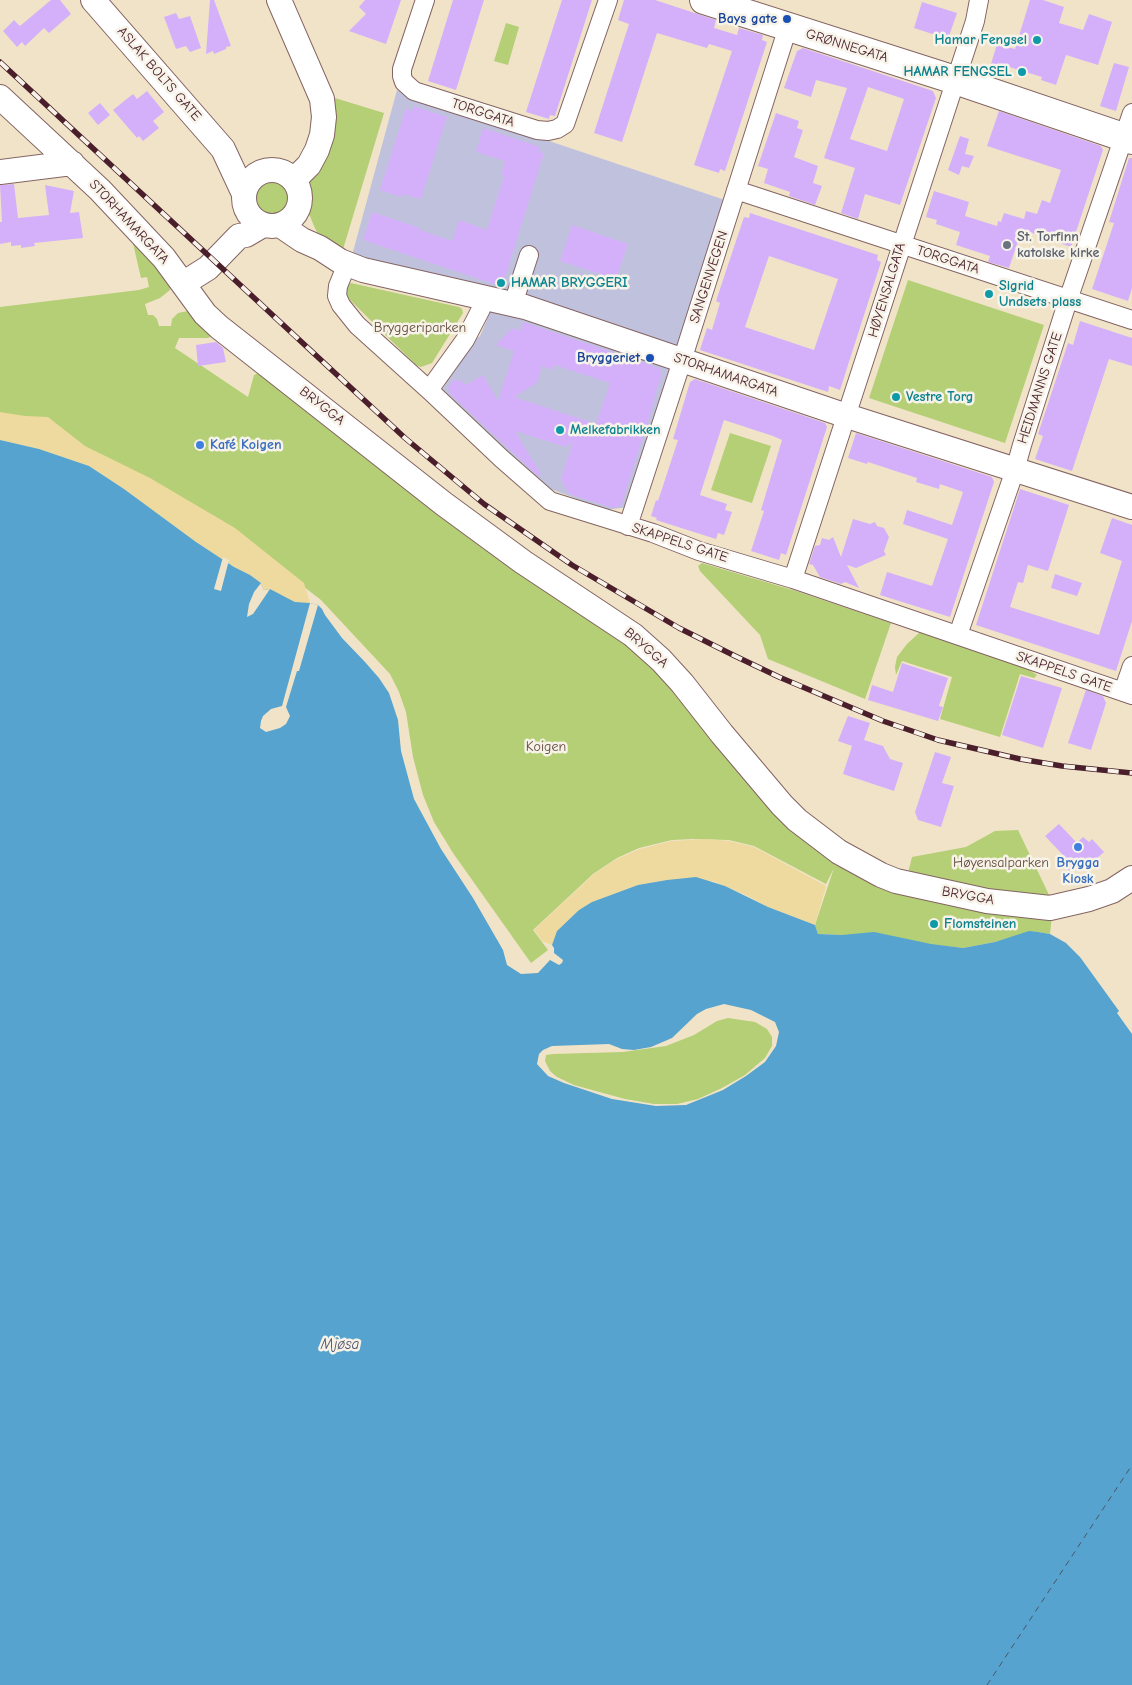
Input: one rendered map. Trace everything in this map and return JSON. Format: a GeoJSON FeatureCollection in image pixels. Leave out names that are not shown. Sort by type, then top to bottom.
{"type":"FeatureCollection","features":[{"type":"Feature","properties":{"kind":"main road","name":"ASLAK BOLTS GATE"},"geometry":{"type":"LineString","coordinates":[[93,0],[223,149],[259,214]]}},
{"type":"Feature","properties":{"kind":"main road"},"geometry":{"type":"LineString","coordinates":[[279,0],[322,99],[324,117],[318,150],[308,165],[294,180]]}},
{"type":"Feature","properties":{"kind":"main road","name":"GRØNNEGATA"},"geometry":{"type":"LineString","coordinates":[[704,0],[955,80],[1130,130]]}},
{"type":"Feature","properties":{"kind":"main road","name":"STORHAMARGATA"},"geometry":{"type":"LineString","coordinates":[[0,97],[72,163],[164,258],[184,283]]}},
{"type":"Feature","properties":{"kind":"main road","name":"ASLAK BOLTS GATE"},"geometry":{"type":"LineString","coordinates":[[223,149],[264,172]]}},
{"type":"Feature","properties":{"kind":"main road"},"geometry":{"type":"LineString","coordinates":[[0,172],[72,163]]}},
{"type":"Feature","properties":{"kind":"main road"},"geometry":{"type":"LineString","coordinates":[[259,214],[248,184],[252,179],[264,172],[280,172],[294,180],[299,192],[299,206],[320,248]]}},
{"type":"Feature","properties":{"kind":"main road"},"geometry":{"type":"LineString","coordinates":[[184,283],[208,268],[239,236],[238,230],[259,214],[292,218],[299,206]]}},
{"type":"Feature","properties":{"kind":"main road","name":"STORHAMARGATA"},"geometry":{"type":"LineString","coordinates":[[259,214],[302,240],[347,264],[363,270],[513,304],[847,416],[1132,507]]}},
{"type":"Feature","properties":{"kind":"main road","name":"BRYGGA"},"geometry":{"type":"LineString","coordinates":[[184,283],[205,314],[219,327],[444,504],[522,562],[634,635],[682,683],[728,742],[782,805],[797,820],[839,852],[896,881],[987,901],[1050,908],[1089,899],[1112,891],[1132,878]]}},
{"type":"Feature","properties":{"kind":"street","name":"TORGGATA"},"geometry":{"type":"LineString","coordinates":[[425,0],[402,68],[404,82],[414,91],[537,130],[548,131],[557,129],[565,124],[608,0]]}},
{"type":"Feature","properties":{"kind":"street","name":"HØYENSALGATA"},"geometry":{"type":"LineString","coordinates":[[793,579],[975,21],[979,0]]}},
{"type":"Feature","properties":{"kind":"street","name":"SANGENVEGEN"},"geometry":{"type":"LineString","coordinates":[[628,526],[788,27]]}},
{"type":"Feature","properties":{"kind":"street","name":"HEIDMANNS GATE"},"geometry":{"type":"LineString","coordinates":[[958,635],[1015,470],[1068,300],[1130,130]]}},
{"type":"Feature","properties":{"kind":"street","name":"TORGGATA"},"geometry":{"type":"LineString","coordinates":[[736,190],[1132,320]]}},
{"type":"Feature","properties":{"kind":"street"},"geometry":{"type":"LineString","coordinates":[[513,304],[529,255]]}},
{"type":"Feature","properties":{"kind":"street","name":"SKAPPELS GATE"},"geometry":{"type":"LineString","coordinates":[[347,264],[337,290],[338,298],[341,305],[357,325],[550,501],[699,551],[793,579],[1127,693]]}},
{"type":"Feature","properties":{"kind":"street"},"geometry":{"type":"LineString","coordinates":[[429,390],[465,340],[481,309],[483,297]]}},
{"type":"Feature","properties":{"kind":"street"},"geometry":{"type":"LineString","coordinates":[[1127,693],[1132,666]]}},
{"type":"Feature","properties":{"kind":"shaded area"},"geometry":{"type":"Polygon","coordinates":[[[397,90],[725,200],[628,507],[606,510],[548,488],[505,455],[441,392],[469,344],[480,336],[498,293],[351,259],[397,90]]]}},
{"type":"Feature","properties":{"kind":"green space"},"geometry":{"type":"Polygon","coordinates":[[[506,23],[519,27],[508,65],[494,61],[506,23]]]}},
{"type":"Feature","properties":{"kind":"green space"},"geometry":{"type":"Polygon","coordinates":[[[325,95],[384,113],[341,256],[322,242],[305,204],[302,181],[325,95]]]}},
{"type":"Feature","properties":{"kind":"green space"},"geometry":{"type":"Polygon","coordinates":[[[272,182],[284,187],[289,199],[284,211],[272,216],[260,211],[255,199],[260,187],[272,182]]]}},
{"type":"Feature","properties":{"kind":"green space","name":"Koigen"},"geometry":{"type":"Polygon","coordinates":[[[132,239],[171,284],[170,290],[160,298],[145,304],[148,315],[153,315],[157,319],[159,326],[171,326],[172,319],[178,313],[188,311],[214,335],[208,338],[179,338],[175,348],[248,397],[254,375],[261,372],[620,637],[678,694],[835,865],[896,889],[1052,915],[1050,934],[1038,932],[963,948],[818,934],[815,925],[834,868],[826,884],[754,846],[729,840],[672,840],[639,848],[617,858],[593,874],[533,930],[548,950],[531,963],[453,853],[434,822],[423,795],[413,757],[406,712],[390,674],[321,600],[216,519],[0,415],[0,307],[139,290],[149,287],[147,277],[141,278],[132,239]]]}},
{"type":"Feature","properties":{"kind":"green space"},"geometry":{"type":"Polygon","coordinates":[[[908,280],[1044,325],[1005,443],[869,398],[908,280]]]}},
{"type":"Feature","properties":{"kind":"green space","name":"Bryggeriparken"},"geometry":{"type":"Polygon","coordinates":[[[351,283],[459,307],[463,313],[432,363],[421,367],[416,365],[347,297],[345,287],[351,283]]]}},
{"type":"Feature","properties":{"kind":"green space"},"geometry":{"type":"Polygon","coordinates":[[[730,433],[771,446],[752,503],[711,490],[730,433]]]}},
{"type":"Feature","properties":{"kind":"green space"},"geometry":{"type":"Polygon","coordinates":[[[702,563],[796,591],[891,623],[865,699],[768,659],[760,635],[700,571],[698,566],[702,563]]]}},
{"type":"Feature","properties":{"kind":"green space"},"geometry":{"type":"Polygon","coordinates":[[[920,632],[1025,667],[1037,675],[1034,678],[1020,674],[1000,737],[940,719],[952,677],[902,661],[896,675],[897,657],[920,632]]]}},
{"type":"Feature","properties":{"kind":"green space","name":"Høyensalparken"},"geometry":{"type":"Polygon","coordinates":[[[1018,830],[1050,897],[1025,897],[908,873],[912,857],[966,847],[995,831],[1018,830]]]}},
{"type":"Feature","properties":{"kind":"green space"},"geometry":{"type":"Polygon","coordinates":[[[728,1018],[755,1022],[767,1029],[772,1037],[772,1046],[765,1058],[745,1075],[722,1088],[698,1099],[677,1104],[654,1104],[625,1099],[574,1085],[557,1077],[550,1071],[545,1061],[546,1055],[553,1054],[623,1052],[666,1046],[694,1035],[717,1021],[728,1018]]]}},
{"type":"Feature","properties":{"kind":"sand"},"geometry":{"type":"Polygon","coordinates":[[[0,412],[48,417],[85,446],[150,478],[235,528],[304,583],[310,603],[295,602],[264,590],[261,583],[250,575],[234,567],[196,542],[124,489],[89,466],[39,449],[0,440],[0,412]]]}},
{"type":"Feature","properties":{"kind":"sand"},"geometry":{"type":"Polygon","coordinates":[[[708,839],[729,841],[754,847],[826,886],[815,925],[768,907],[713,881],[667,880],[638,885],[592,902],[579,910],[557,931],[552,945],[542,941],[534,930],[594,874],[617,859],[640,849],[672,841],[708,839]]]}},
{"type":"Feature","properties":{"kind":"water","name":"Mjøsa"},"geometry":{"type":"Polygon","coordinates":[[[0,440],[39,449],[89,466],[124,489],[196,542],[234,567],[250,575],[261,583],[264,590],[270,589],[295,602],[318,605],[322,609],[342,638],[379,678],[389,693],[398,720],[401,751],[414,799],[441,849],[473,898],[503,950],[507,965],[521,974],[538,973],[550,960],[559,965],[562,963],[563,960],[554,953],[552,945],[557,931],[579,910],[592,902],[638,885],[696,877],[725,886],[768,907],[815,925],[818,934],[842,935],[874,932],[931,944],[963,948],[995,942],[1029,931],[1050,934],[1066,943],[1080,957],[1119,1011],[1117,1013],[1132,1034],[1132,1685],[0,1685],[0,440]],[[724,1004],[706,1009],[697,1014],[672,1038],[651,1047],[634,1050],[622,1049],[609,1044],[552,1046],[539,1054],[537,1064],[548,1076],[612,1099],[656,1106],[686,1105],[723,1090],[746,1076],[765,1062],[776,1046],[779,1032],[775,1022],[751,1010],[724,1004]]]}},
{"type":"Feature","properties":{"kind":"pier"},"geometry":{"type":"Polygon","coordinates":[[[223,557],[229,560],[221,591],[214,589],[223,557]]]}},
{"type":"Feature","properties":{"kind":"pier"},"geometry":{"type":"Polygon","coordinates":[[[261,583],[264,590],[270,589],[253,614],[247,617],[249,604],[254,592],[261,583]]]}},
{"type":"Feature","properties":{"kind":"pier"},"geometry":{"type":"Polygon","coordinates":[[[310,603],[318,605],[299,671],[297,671],[286,707],[290,716],[286,724],[280,728],[266,732],[260,728],[261,721],[263,716],[271,709],[282,706],[310,603]]]}},
{"type":"Feature","properties":{"kind":"building"},"geometry":{"type":"Polygon","coordinates":[[[51,0],[60,0],[71,14],[49,33],[44,28],[25,46],[22,42],[17,47],[3,31],[14,20],[20,26],[51,0]]]}},
{"type":"Feature","properties":{"kind":"building"},"geometry":{"type":"Polygon","coordinates":[[[210,0],[214,0],[231,46],[214,54],[213,51],[206,54],[210,0]]]}},
{"type":"Feature","properties":{"kind":"building"},"geometry":{"type":"Polygon","coordinates":[[[365,0],[401,0],[386,44],[349,31],[366,14],[359,7],[365,0]]]}},
{"type":"Feature","properties":{"kind":"building"},"geometry":{"type":"Polygon","coordinates":[[[453,0],[484,0],[456,90],[428,81],[453,0]]]}},
{"type":"Feature","properties":{"kind":"building"},"geometry":{"type":"Polygon","coordinates":[[[562,0],[592,0],[555,116],[550,115],[549,119],[526,112],[562,0]]]}},
{"type":"Feature","properties":{"kind":"building"},"geometry":{"type":"Polygon","coordinates":[[[624,0],[655,0],[716,20],[714,28],[737,35],[739,28],[763,35],[762,40],[767,42],[725,171],[720,169],[719,173],[694,165],[732,51],[709,44],[707,48],[657,33],[622,142],[594,133],[629,24],[618,20],[624,0]]]}},
{"type":"Feature","properties":{"kind":"building"},"geometry":{"type":"Polygon","coordinates":[[[1030,0],[1043,0],[1064,7],[1059,23],[1083,30],[1089,14],[1112,22],[1098,65],[1066,55],[1056,85],[1041,80],[1042,77],[1009,67],[1008,69],[991,64],[997,44],[1015,49],[1030,0]]]}},
{"type":"Feature","properties":{"kind":"building"},"geometry":{"type":"Polygon","coordinates":[[[922,2],[957,13],[948,39],[914,28],[922,2]]]}},
{"type":"Feature","properties":{"kind":"building"},"geometry":{"type":"Polygon","coordinates":[[[176,13],[179,19],[190,16],[201,48],[190,52],[186,46],[176,49],[164,17],[176,13]]]}},
{"type":"Feature","properties":{"kind":"building"},"geometry":{"type":"Polygon","coordinates":[[[803,48],[933,91],[936,98],[900,205],[865,194],[858,219],[841,213],[855,168],[824,158],[847,88],[816,80],[811,97],[784,88],[797,51],[803,48]],[[868,87],[850,139],[887,151],[904,99],[868,87]]]}},
{"type":"Feature","properties":{"kind":"building"},"geometry":{"type":"Polygon","coordinates":[[[1114,63],[1129,67],[1116,111],[1100,106],[1114,63]]]}},
{"type":"Feature","properties":{"kind":"building"},"geometry":{"type":"Polygon","coordinates":[[[147,91],[164,112],[153,121],[159,128],[143,141],[139,136],[137,138],[113,110],[133,94],[137,99],[147,91]]]}},
{"type":"Feature","properties":{"kind":"building"},"geometry":{"type":"Polygon","coordinates":[[[100,103],[110,115],[98,125],[88,113],[100,103]]]}},
{"type":"Feature","properties":{"kind":"building"},"geometry":{"type":"Polygon","coordinates":[[[414,106],[447,117],[421,199],[402,194],[401,197],[380,190],[406,108],[413,111],[414,106]]]}},
{"type":"Feature","properties":{"kind":"building"},"geometry":{"type":"Polygon","coordinates":[[[999,111],[1101,146],[1103,150],[1071,247],[1022,229],[1009,268],[988,262],[990,256],[956,245],[960,232],[936,224],[937,220],[926,217],[934,191],[969,202],[965,216],[997,226],[998,221],[1001,222],[1004,213],[1024,219],[1026,211],[1037,214],[1042,200],[1050,203],[1061,170],[987,146],[999,111]]]}},
{"type":"Feature","properties":{"kind":"building"},"geometry":{"type":"Polygon","coordinates":[[[776,113],[799,121],[797,128],[803,130],[794,157],[818,166],[813,183],[822,186],[815,205],[789,196],[790,192],[764,183],[768,169],[758,166],[776,113]]]}},
{"type":"Feature","properties":{"kind":"building"},"geometry":{"type":"Polygon","coordinates":[[[483,128],[540,147],[539,152],[544,153],[504,281],[497,285],[363,240],[372,212],[452,241],[459,220],[487,230],[504,176],[501,175],[505,161],[476,152],[483,128]]]}},
{"type":"Feature","properties":{"kind":"building"},"geometry":{"type":"Polygon","coordinates":[[[960,136],[969,139],[965,154],[974,156],[969,168],[962,166],[959,175],[948,170],[960,136]]]}},
{"type":"Feature","properties":{"kind":"building"},"geometry":{"type":"Polygon","coordinates":[[[1129,158],[1132,158],[1132,288],[1128,301],[1092,289],[1114,223],[1109,222],[1129,158]]]}},
{"type":"Feature","properties":{"kind":"building"},"geometry":{"type":"Polygon","coordinates":[[[14,184],[18,218],[49,215],[45,185],[74,191],[70,213],[79,212],[83,238],[34,243],[35,246],[21,248],[21,245],[11,246],[11,242],[0,244],[0,222],[2,222],[0,185],[14,184]]]}},
{"type":"Feature","properties":{"kind":"building"},"geometry":{"type":"Polygon","coordinates":[[[750,213],[878,255],[877,260],[881,262],[840,390],[829,386],[828,392],[700,350],[707,328],[712,330],[720,303],[716,301],[744,217],[749,218],[750,213]],[[769,256],[745,327],[814,350],[838,279],[769,256]]]}},
{"type":"Feature","properties":{"kind":"building"},"geometry":{"type":"Polygon","coordinates":[[[572,225],[628,244],[616,279],[560,261],[572,225]]]}},
{"type":"Feature","properties":{"kind":"building"},"geometry":{"type":"Polygon","coordinates":[[[1080,321],[1132,338],[1132,366],[1109,359],[1072,471],[1035,459],[1043,436],[1038,434],[1068,343],[1073,345],[1080,321]]]}},
{"type":"Feature","properties":{"kind":"building"},"geometry":{"type":"Polygon","coordinates":[[[523,322],[659,368],[662,374],[621,506],[613,508],[569,494],[561,479],[573,441],[566,447],[515,431],[541,474],[538,476],[450,394],[448,387],[452,381],[460,380],[466,385],[483,375],[498,401],[514,351],[496,345],[512,328],[520,331],[523,322]],[[554,365],[553,370],[542,366],[537,383],[514,397],[596,424],[610,383],[554,365]]]}},
{"type":"Feature","properties":{"kind":"building"},"geometry":{"type":"Polygon","coordinates":[[[216,342],[223,348],[226,362],[198,366],[196,345],[216,342]]]}},
{"type":"Feature","properties":{"kind":"building"},"geometry":{"type":"Polygon","coordinates":[[[695,379],[825,423],[827,427],[786,555],[781,553],[779,560],[751,551],[764,511],[761,510],[782,440],[773,436],[724,420],[700,495],[727,504],[725,510],[732,512],[724,535],[718,533],[716,539],[656,520],[657,518],[651,516],[656,500],[658,501],[678,440],[673,439],[690,382],[695,379]]]}},
{"type":"Feature","properties":{"kind":"building"},"geometry":{"type":"Polygon","coordinates":[[[856,433],[992,477],[994,482],[950,617],[880,595],[887,572],[932,586],[948,539],[903,524],[907,510],[952,525],[963,492],[940,484],[939,489],[916,482],[917,478],[868,462],[867,464],[848,458],[856,433]]]}},
{"type":"Feature","properties":{"kind":"building"},"geometry":{"type":"Polygon","coordinates":[[[1020,489],[1069,505],[1048,571],[1028,565],[1023,583],[1018,582],[1010,607],[1099,635],[1122,561],[1100,553],[1112,518],[1132,525],[1132,621],[1116,671],[976,625],[1020,489]]]}},
{"type":"Feature","properties":{"kind":"building"},"geometry":{"type":"Polygon","coordinates":[[[853,519],[870,524],[875,522],[877,526],[884,528],[889,537],[884,551],[886,555],[856,568],[847,565],[859,588],[845,582],[841,584],[820,577],[813,565],[809,564],[815,546],[820,545],[822,538],[829,540],[833,537],[841,557],[853,519]]]}},
{"type":"Feature","properties":{"kind":"building"},"geometry":{"type":"Polygon","coordinates":[[[1055,574],[1082,583],[1077,596],[1051,588],[1055,574]]]}},
{"type":"Feature","properties":{"kind":"building"},"geometry":{"type":"Polygon","coordinates":[[[902,663],[948,678],[939,706],[943,707],[938,721],[868,700],[872,685],[893,692],[902,663]]]}},
{"type":"Feature","properties":{"kind":"building"},"geometry":{"type":"Polygon","coordinates":[[[1021,676],[1062,688],[1043,748],[1002,735],[1021,676]]]}},
{"type":"Feature","properties":{"kind":"building"},"geometry":{"type":"Polygon","coordinates":[[[1086,690],[1103,696],[1106,703],[1091,750],[1068,743],[1086,690]]]}},
{"type":"Feature","properties":{"kind":"building"},"geometry":{"type":"Polygon","coordinates":[[[848,716],[870,723],[864,740],[883,746],[890,759],[903,763],[894,791],[843,774],[852,746],[838,741],[848,716]]]}},
{"type":"Feature","properties":{"kind":"building"},"geometry":{"type":"Polygon","coordinates":[[[935,752],[951,757],[942,783],[954,786],[941,827],[918,820],[915,812],[935,752]]]}},
{"type":"Feature","properties":{"kind":"building","name":"Brygga Kiosk"},"geometry":{"type":"Polygon","coordinates":[[[1059,824],[1077,843],[1083,837],[1089,842],[1092,839],[1104,852],[1087,867],[1081,861],[1069,871],[1059,859],[1063,855],[1045,836],[1059,824]]]}},
{"type":"Feature","properties":{"kind":"ferry route"},"geometry":{"type":"LineString","coordinates":[[987,1685],[1132,1465]]}},
{"type":"Feature","properties":{"kind":"railway"},"geometry":{"type":"LineString","coordinates":[[0,62],[405,438],[484,504],[572,565],[679,628],[779,677],[883,721],[938,740],[1020,759],[1062,766],[1132,773]]}},
{"type":"Feature","properties":{"kind":"place","name":"Bays gate"},"geometry":{"type":"Point","coordinates":[787,19]}},
{"type":"Feature","properties":{"kind":"place","name":"Hamar Fengsel"},"geometry":{"type":"Point","coordinates":[1037,40]}},
{"type":"Feature","properties":{"kind":"place","name":"HAMAR FENGSEL"},"geometry":{"type":"Point","coordinates":[1022,72]}},
{"type":"Feature","properties":{"kind":"place","name":"St. Torfinn katolske kirke"},"geometry":{"type":"Point","coordinates":[1007,245]}},
{"type":"Feature","properties":{"kind":"place","name":"HAMAR BRYGGERI"},"geometry":{"type":"Point","coordinates":[501,283]}},
{"type":"Feature","properties":{"kind":"place","name":"Sigrid Undsets plass"},"geometry":{"type":"Point","coordinates":[989,294]}},
{"type":"Feature","properties":{"kind":"place","name":"Bryggeriet"},"geometry":{"type":"Point","coordinates":[650,358]}},
{"type":"Feature","properties":{"kind":"place","name":"Vestre Torg"},"geometry":{"type":"Point","coordinates":[896,397]}},
{"type":"Feature","properties":{"kind":"place","name":"Melkefabrikken"},"geometry":{"type":"Point","coordinates":[560,430]}},
{"type":"Feature","properties":{"kind":"place","name":"Kafé Koigen"},"geometry":{"type":"Point","coordinates":[200,445]}},
{"type":"Feature","properties":{"kind":"place","name":"Brygga Kiosk"},"geometry":{"type":"Point","coordinates":[1078,847]}},
{"type":"Feature","properties":{"kind":"place","name":"Flomsteinen"},"geometry":{"type":"Point","coordinates":[934,924]}}]}
